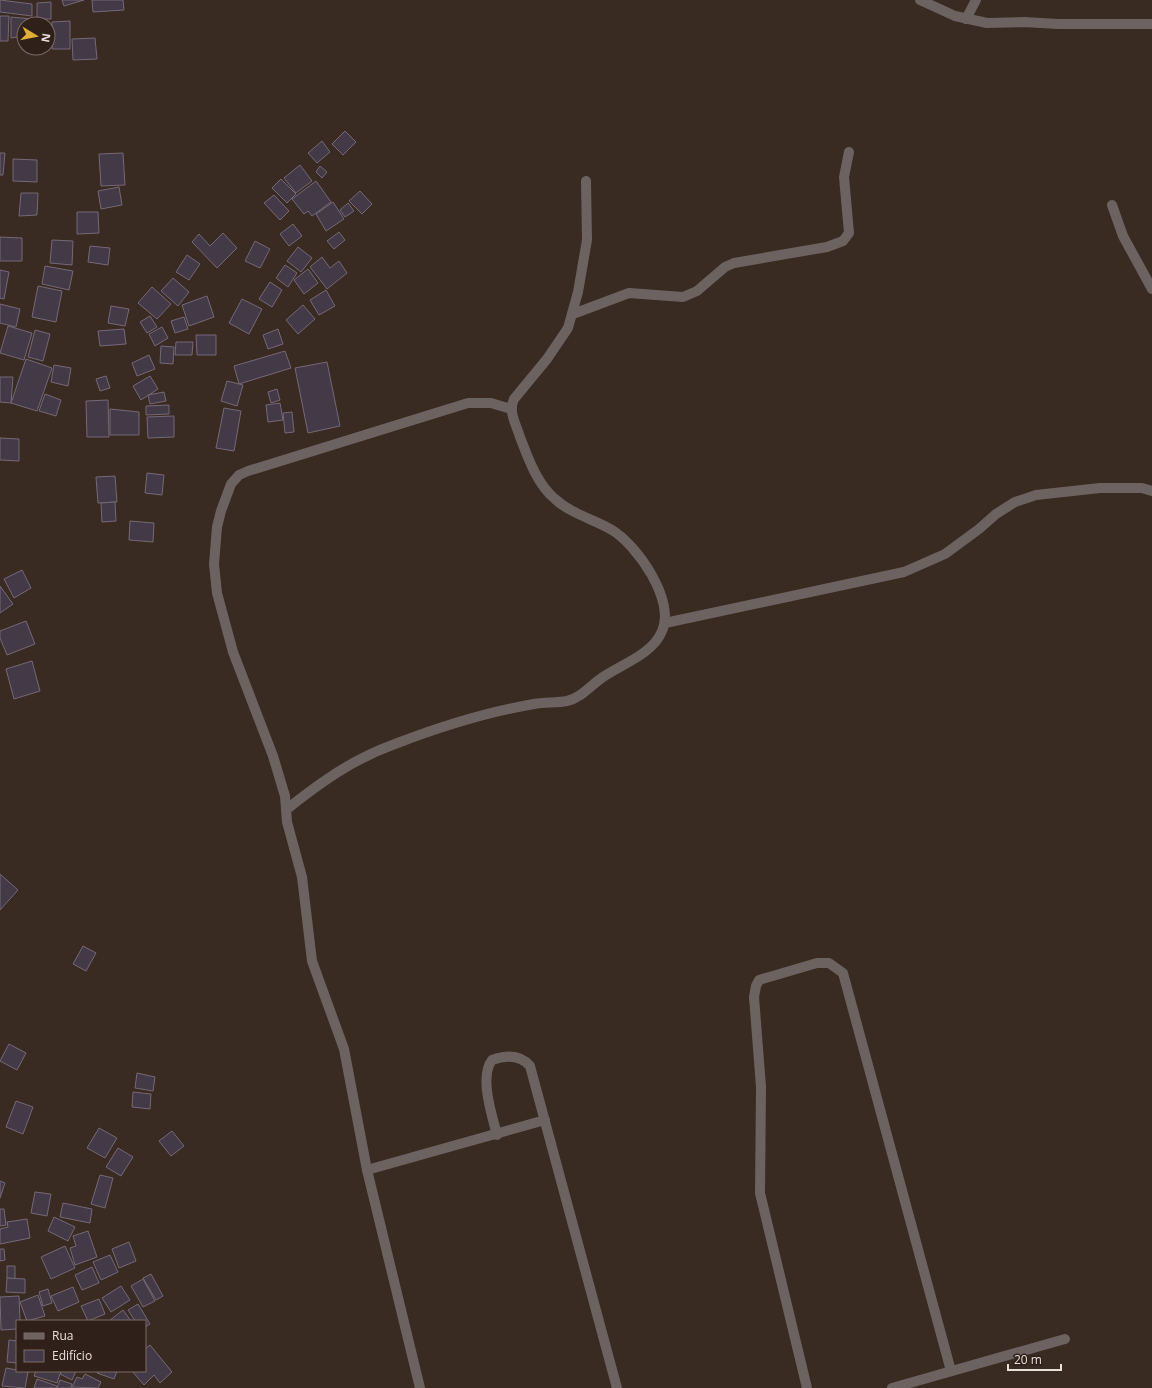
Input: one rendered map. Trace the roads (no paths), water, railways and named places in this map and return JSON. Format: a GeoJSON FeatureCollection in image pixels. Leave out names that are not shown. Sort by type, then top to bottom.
{"type":"FeatureCollection","features":[{"type":"Feature","properties":{"kind":"street"},"geometry":{"type":"LineString","coordinates":[[920,0],[937,9],[966,19],[987,23],[1024,22],[1152,24]]}},
{"type":"Feature","properties":{"kind":"street"},"geometry":{"type":"LineString","coordinates":[[966,19],[976,0]]}},
{"type":"Feature","properties":{"kind":"street"},"geometry":{"type":"LineString","coordinates":[[573,314],[629,293],[682,296],[698,291],[725,268],[734,263],[827,247],[843,241],[849,233],[844,177],[849,152]]}},
{"type":"Feature","properties":{"kind":"street"},"geometry":{"type":"LineString","coordinates":[[287,809],[346,765],[394,744],[484,716],[535,704],[567,701],[577,697],[602,678],[644,652],[657,640],[665,623],[663,598],[658,584],[624,540],[613,530],[564,506],[544,487],[527,457],[512,417],[511,409],[516,395],[562,339],[573,314],[587,240],[586,181]]}},
{"type":"Feature","properties":{"kind":"street"},"geometry":{"type":"LineString","coordinates":[[1112,205],[1123,236],[1152,289]]}},
{"type":"Feature","properties":{"kind":"street"},"geometry":{"type":"LineString","coordinates":[[420,1388],[367,1170],[344,1049],[312,961],[302,877],[287,822],[285,796],[273,756],[228,638],[214,577],[217,527],[224,498],[231,484],[238,475],[468,403],[491,403],[511,409]]}},
{"type":"Feature","properties":{"kind":"street"},"geometry":{"type":"LineString","coordinates":[[665,623],[904,572],[945,554],[979,529],[996,514],[1014,502],[1036,494],[1129,487],[1152,491]]}},
{"type":"Feature","properties":{"kind":"street"},"geometry":{"type":"LineString","coordinates":[[806,1388],[760,1193],[761,1087],[754,997],[759,980],[816,963],[829,964],[843,972],[952,1371]]}},
{"type":"Feature","properties":{"kind":"street"},"geometry":{"type":"LineString","coordinates":[[496,1135],[486,1082],[486,1070],[492,1060],[499,1058],[520,1058],[530,1066],[617,1388]]}},
{"type":"Feature","properties":{"kind":"street"},"geometry":{"type":"LineString","coordinates":[[367,1170],[545,1120]]}},
{"type":"Feature","properties":{"kind":"street"},"geometry":{"type":"LineString","coordinates":[[892,1388],[1065,1339]]}}]}
